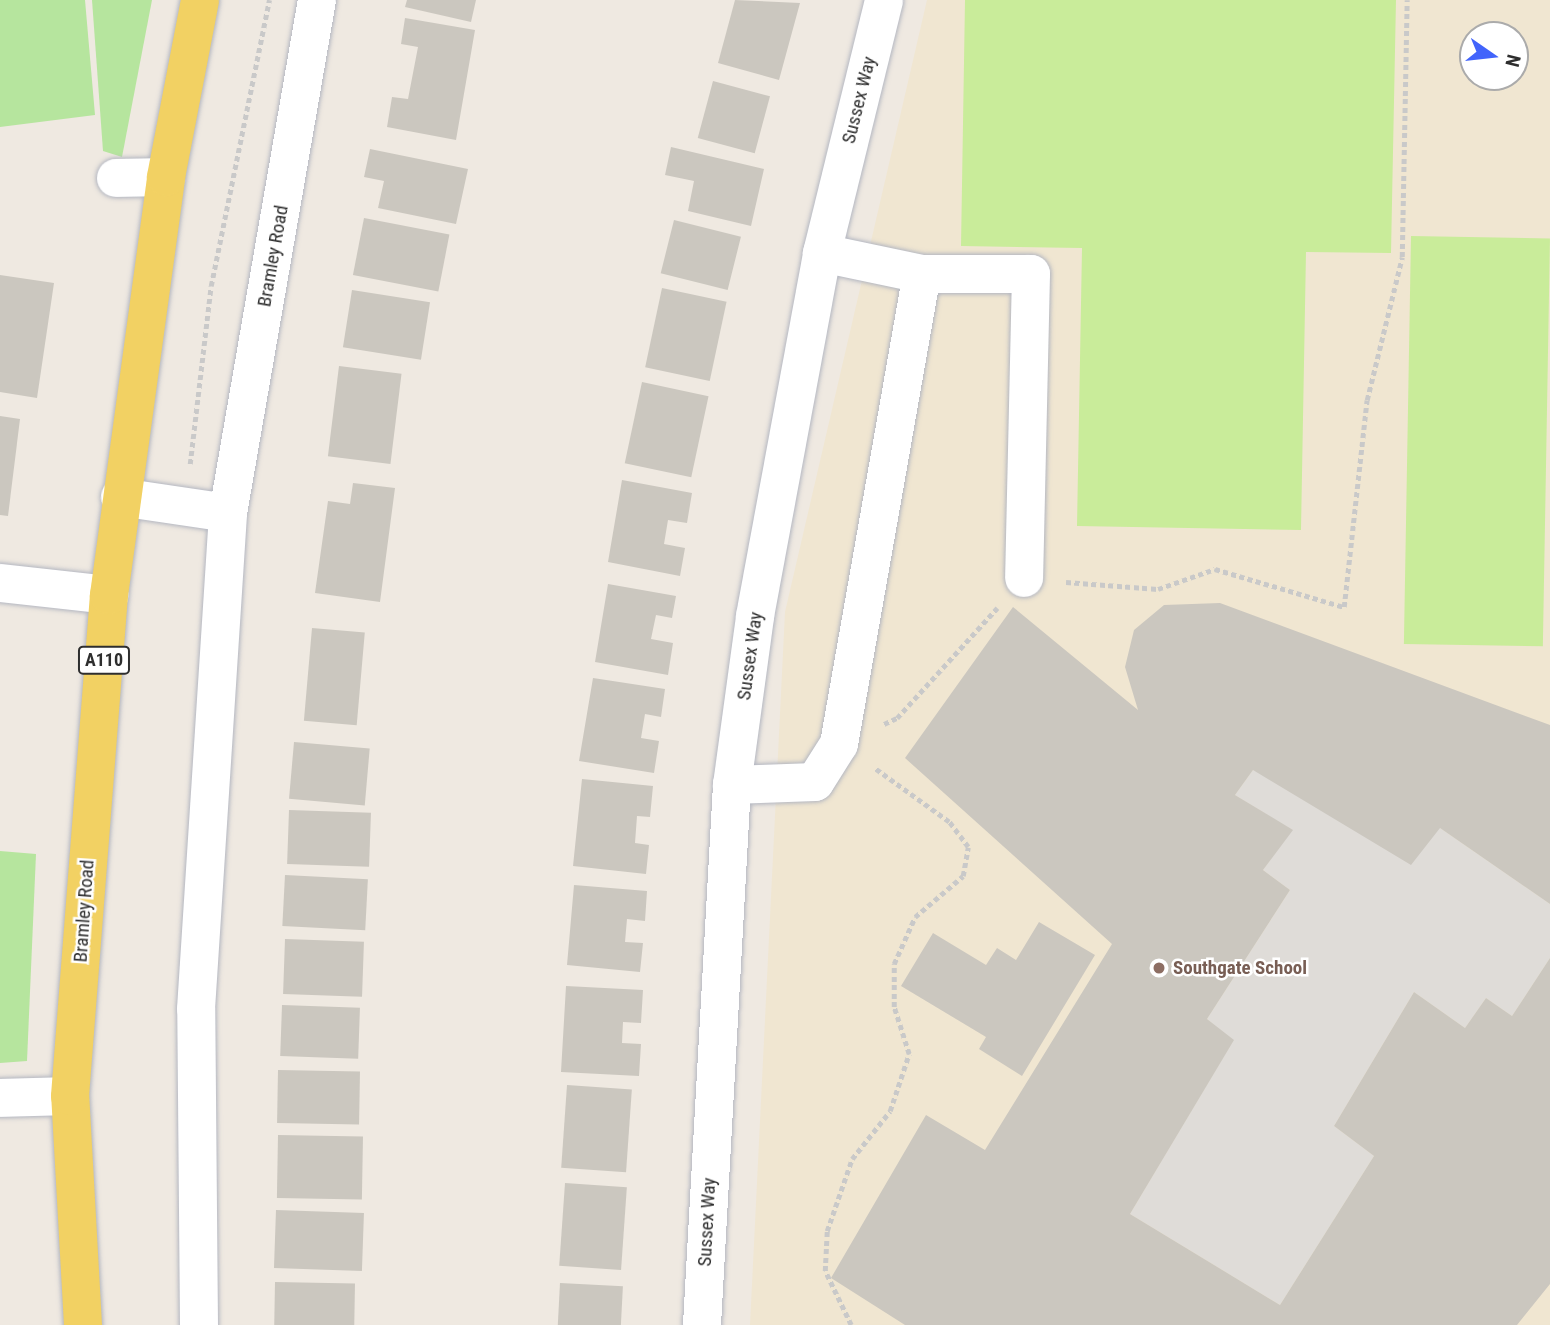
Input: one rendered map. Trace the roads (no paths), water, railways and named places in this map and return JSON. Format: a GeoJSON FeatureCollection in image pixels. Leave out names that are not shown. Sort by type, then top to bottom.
{"type":"FeatureCollection","features":[{"type":"Feature","properties":{"kind":"main road","name":"Bramley Road"},"geometry":{"type":"LineString","coordinates":[[83,1325],[70,1096],[109,596],[120,497],[166,177],[200,0]]}},
{"type":"Feature","properties":{"kind":"street","name":"Bramley Road"},"geometry":{"type":"LineString","coordinates":[[199,1325],[196,1009],[228,513],[317,0]]}},
{"type":"Feature","properties":{"kind":"street","name":"Sussex Way"},"geometry":{"type":"LineString","coordinates":[[702,1325],[732,785],[755,616],[822,253],[884,0]]}},
{"type":"Feature","properties":{"kind":"street"},"geometry":{"type":"LineString","coordinates":[[116,178],[166,177]]}},
{"type":"Feature","properties":{"kind":"street"},"geometry":{"type":"LineString","coordinates":[[822,253],[922,274],[1031,274],[1024,578]]}},
{"type":"Feature","properties":{"kind":"street"},"geometry":{"type":"LineString","coordinates":[[732,785],[815,782],[839,744],[922,274]]}},
{"type":"Feature","properties":{"kind":"street"},"geometry":{"type":"LineString","coordinates":[[120,497],[228,513]]}},
{"type":"Feature","properties":{"kind":"street"},"geometry":{"type":"LineString","coordinates":[[0,583],[109,596]]}},
{"type":"Feature","properties":{"kind":"street"},"geometry":{"type":"LineString","coordinates":[[0,1098],[70,1096]]}},
{"type":"Feature","properties":{"kind":"place","name":"Southgate School"},"geometry":{"type":"Point","coordinates":[1159,968]}}]}
